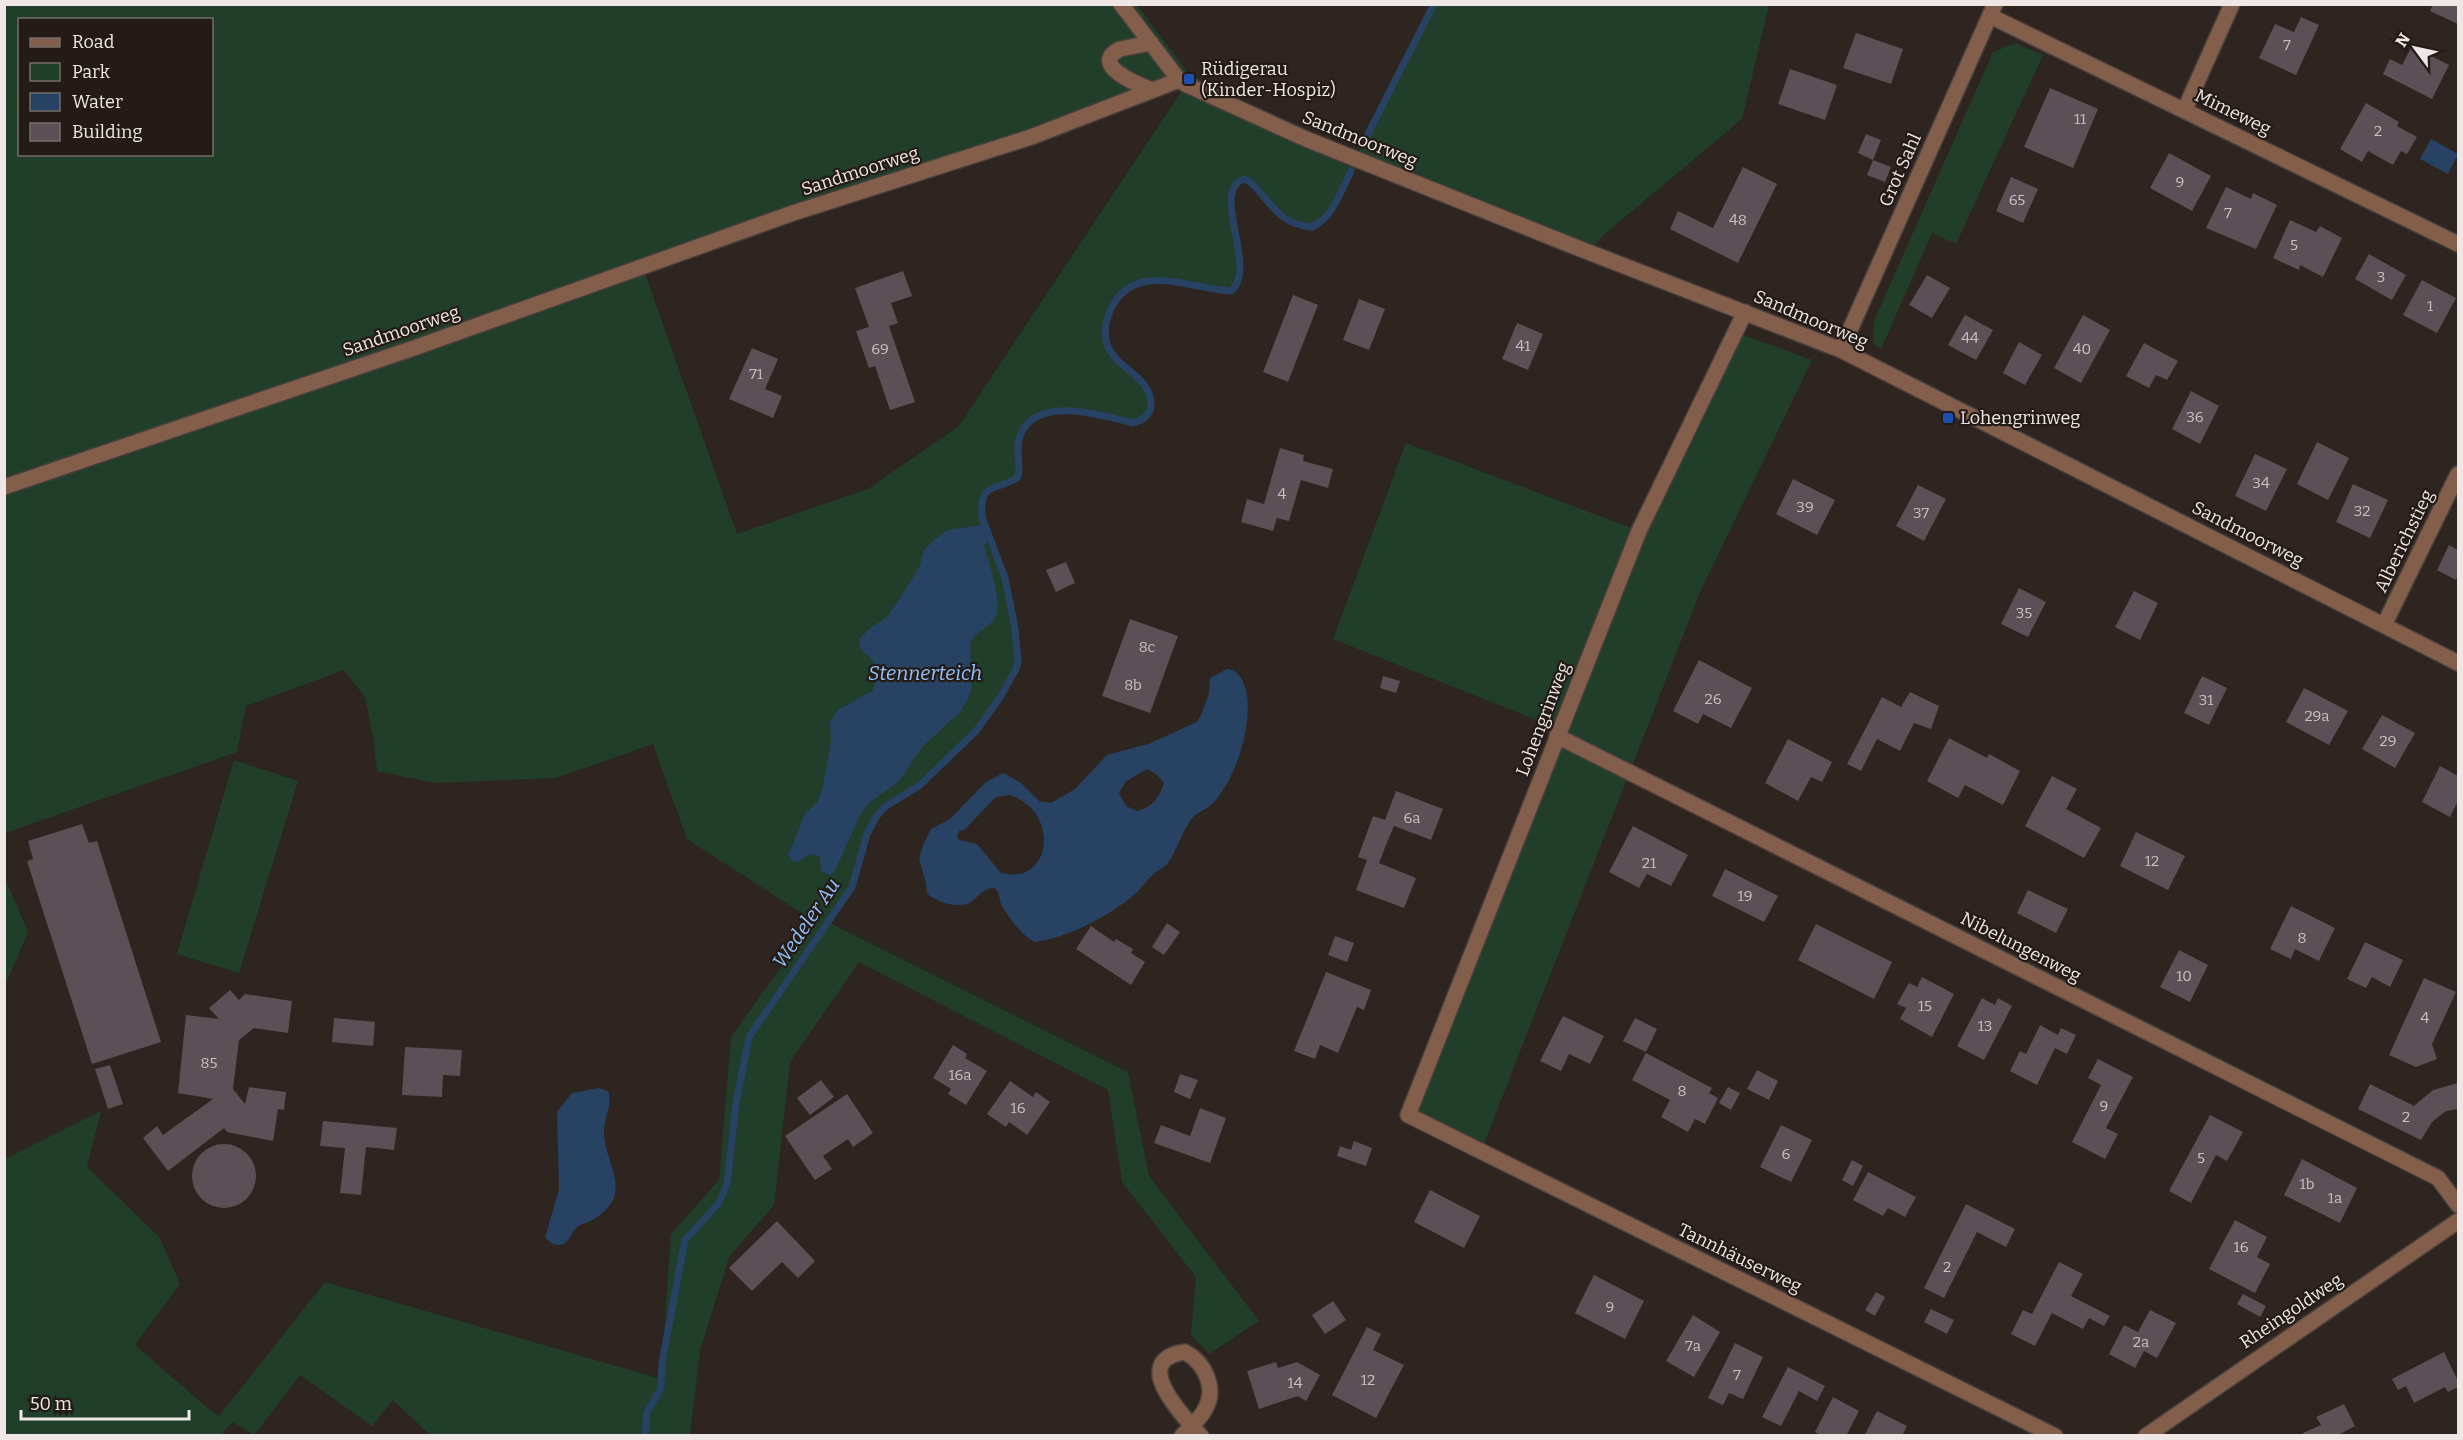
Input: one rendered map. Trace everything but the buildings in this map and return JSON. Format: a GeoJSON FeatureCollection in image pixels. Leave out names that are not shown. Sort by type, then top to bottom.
{"type":"FeatureCollection","features":[{"type":"Feature","properties":{"kind":"street"},"geometry":{"type":"LineString","coordinates":[[1121,4],[1179,80]]}},
{"type":"Feature","properties":{"kind":"street"},"geometry":{"type":"LineString","coordinates":[[2185,110],[2232,4]]}},
{"type":"Feature","properties":{"kind":"street","name":"Mimeweg"},"geometry":{"type":"LineString","coordinates":[[1993,10],[2185,110],[2458,244]]}},
{"type":"Feature","properties":{"kind":"street","name":"Grot Sahl"},"geometry":{"type":"LineString","coordinates":[[1841,350],[1993,10]]}},
{"type":"Feature","properties":{"kind":"street"},"geometry":{"type":"LineString","coordinates":[[1151,43],[1116,51],[1110,59],[1110,65],[1115,71],[1152,90]]}},
{"type":"Feature","properties":{"kind":"street","name":"Sandmoorweg"},"geometry":{"type":"LineString","coordinates":[[4,487],[414,348],[793,213],[1031,137],[1179,80],[1345,154],[1841,350],[2458,663]]}},
{"type":"Feature","properties":{"kind":"street","name":"Lohengrinweg"},"geometry":{"type":"LineString","coordinates":[[1408,1115],[1640,531],[1745,312]]}},
{"type":"Feature","properties":{"kind":"street","name":"Alberichstieg"},"geometry":{"type":"LineString","coordinates":[[2384,625],[2458,474]]}},
{"type":"Feature","properties":{"kind":"street","name":"Nibelungenweg"},"geometry":{"type":"LineString","coordinates":[[1557,736],[2438,1178],[2458,1205]]}},
{"type":"Feature","properties":{"kind":"street","name":"Tannhäuserweg"},"geometry":{"type":"LineString","coordinates":[[1408,1115],[2055,1436]]}},
{"type":"Feature","properties":{"kind":"street","name":"Rheingoldweg"},"geometry":{"type":"LineString","coordinates":[[2146,1436],[2458,1221]]}},
{"type":"Feature","properties":{"kind":"street"},"geometry":{"type":"LineString","coordinates":[[1185,1352],[1195,1357],[1202,1364],[1209,1379],[1209,1395],[1205,1411],[1191,1432],[1159,1379],[1160,1369],[1174,1353],[1185,1352]]}},
{"type":"Feature","properties":{"kind":"green space"},"geometry":{"type":"Polygon","coordinates":[[[5,5],[1137,5],[1189,74],[1355,158],[1375,124],[1434,5],[1769,5],[1742,119],[1607,232],[1584,255],[1358,168],[1351,171],[1334,204],[1321,221],[1312,227],[1290,222],[1282,217],[1249,181],[1244,179],[1235,186],[1231,198],[1240,265],[1238,280],[1231,291],[1181,283],[1148,281],[1133,286],[1120,295],[1110,311],[1105,329],[1108,347],[1119,362],[1145,387],[1150,405],[1147,415],[1133,423],[1070,411],[1054,411],[1040,415],[1028,423],[1020,436],[1018,477],[1012,482],[994,486],[983,500],[982,517],[1005,578],[1015,628],[1018,662],[1016,669],[1001,696],[976,731],[919,786],[886,806],[876,817],[867,834],[855,880],[828,922],[1128,1072],[1149,1176],[1259,1321],[1209,1354],[1191,1335],[1196,1277],[1122,1182],[1108,1090],[859,962],[790,1062],[774,1205],[729,1257],[700,1351],[690,1435],[430,1435],[393,1400],[372,1426],[300,1375],[254,1435],[233,1422],[221,1435],[5,1436],[5,1159],[101,1111],[87,1167],[160,1238],[180,1284],[135,1345],[219,1416],[325,1282],[661,1379],[671,1234],[719,1180],[731,1037],[814,921],[687,839],[653,744],[556,778],[435,783],[377,771],[365,697],[344,670],[246,706],[237,752],[5,833],[5,5]],[[1186,85],[642,265],[737,534],[868,489],[959,426],[1186,85]]]}},
{"type":"Feature","properties":{"kind":"green space"},"geometry":{"type":"Polygon","coordinates":[[[2016,43],[2043,55],[1956,244],[1932,233],[1881,349],[1873,343],[1874,321],[1993,52],[2016,43]]]}},
{"type":"Feature","properties":{"kind":"green space"},"geometry":{"type":"Polygon","coordinates":[[[1735,332],[1812,360],[1701,590],[1481,1151],[1408,1115],[1559,729],[1333,639],[1406,443],[1639,531],[1735,332]]]}},
{"type":"Feature","properties":{"kind":"green space"},"geometry":{"type":"Polygon","coordinates":[[[234,760],[298,781],[239,973],[177,954],[234,760]]]}},
{"type":"Feature","properties":{"kind":"green space"},"geometry":{"type":"Polygon","coordinates":[[[5,878],[28,932],[5,986],[5,878]]]}},
{"type":"Feature","properties":{"kind":"water"},"geometry":{"type":"Polygon","coordinates":[[[2431,139],[2458,154],[2448,174],[2420,159],[2431,139]]]}},
{"type":"Feature","properties":{"kind":"water","name":"Stennerteich"},"geometry":{"type":"Polygon","coordinates":[[[984,525],[989,539],[984,545],[995,584],[998,606],[997,615],[993,621],[977,633],[970,644],[972,687],[967,701],[959,713],[922,747],[899,781],[869,803],[861,813],[834,873],[830,875],[821,871],[820,857],[815,854],[806,856],[798,862],[792,861],[787,854],[804,815],[818,801],[822,789],[831,743],[830,722],[838,710],[873,690],[876,666],[860,649],[859,640],[868,630],[888,616],[919,568],[924,550],[933,541],[947,530],[984,525]]]}},
{"type":"Feature","properties":{"kind":"water"},"geometry":{"type":"Polygon","coordinates":[[[1231,669],[1239,675],[1245,687],[1247,716],[1245,733],[1235,767],[1228,782],[1210,806],[1190,821],[1165,867],[1153,874],[1124,903],[1074,931],[1035,942],[1012,921],[1002,906],[995,888],[984,891],[971,902],[960,905],[942,902],[927,894],[919,859],[931,829],[950,819],[986,782],[1003,773],[1021,783],[1039,801],[1051,803],[1075,789],[1107,755],[1148,744],[1197,722],[1209,693],[1210,678],[1231,669]],[[1147,769],[1125,782],[1119,793],[1126,806],[1137,811],[1155,801],[1164,783],[1156,774],[1147,769]],[[1010,795],[996,797],[964,830],[959,831],[957,837],[960,840],[977,844],[1001,873],[1018,874],[1031,869],[1040,859],[1044,845],[1043,831],[1037,816],[1026,804],[1010,795]]]}},
{"type":"Feature","properties":{"kind":"water"},"geometry":{"type":"Polygon","coordinates":[[[599,1088],[608,1091],[609,1096],[604,1139],[615,1178],[614,1198],[599,1216],[578,1226],[564,1244],[556,1245],[545,1238],[559,1189],[557,1112],[572,1093],[599,1088]]]}},
{"type":"Feature","properties":{"kind":"waterway","name":"Wedeler Au"},"geometry":{"type":"LineString","coordinates":[[1367,136],[1434,4]]}},
{"type":"Feature","properties":{"kind":"waterway","name":"Wedeler Au"},"geometry":{"type":"LineString","coordinates":[[645,1436],[647,1412],[661,1388],[662,1362],[685,1240],[719,1203],[727,1184],[736,1103],[749,1037],[852,887],[867,834],[876,817],[886,806],[919,786],[976,731],[1001,696],[1016,669],[1018,662],[1015,628],[1005,578],[982,517],[984,497],[992,488],[1018,477],[1020,436],[1028,423],[1040,415],[1054,411],[1070,411],[1133,423],[1147,415],[1151,405],[1146,387],[1119,362],[1106,342],[1108,316],[1120,295],[1133,286],[1148,281],[1181,283],[1231,291],[1238,280],[1240,265],[1232,214],[1231,198],[1235,186],[1244,179],[1249,181],[1283,217],[1291,222],[1312,227],[1331,211],[1351,171]]}},
{"type":"Feature","properties":{"kind":"place","name":"Rüdigerau (Kinder-Hospiz)"},"geometry":{"type":"Point","coordinates":[1189,79]}},
{"type":"Feature","properties":{"kind":"place","name":"Lohengrinweg"},"geometry":{"type":"Point","coordinates":[1948,418]}}]}
